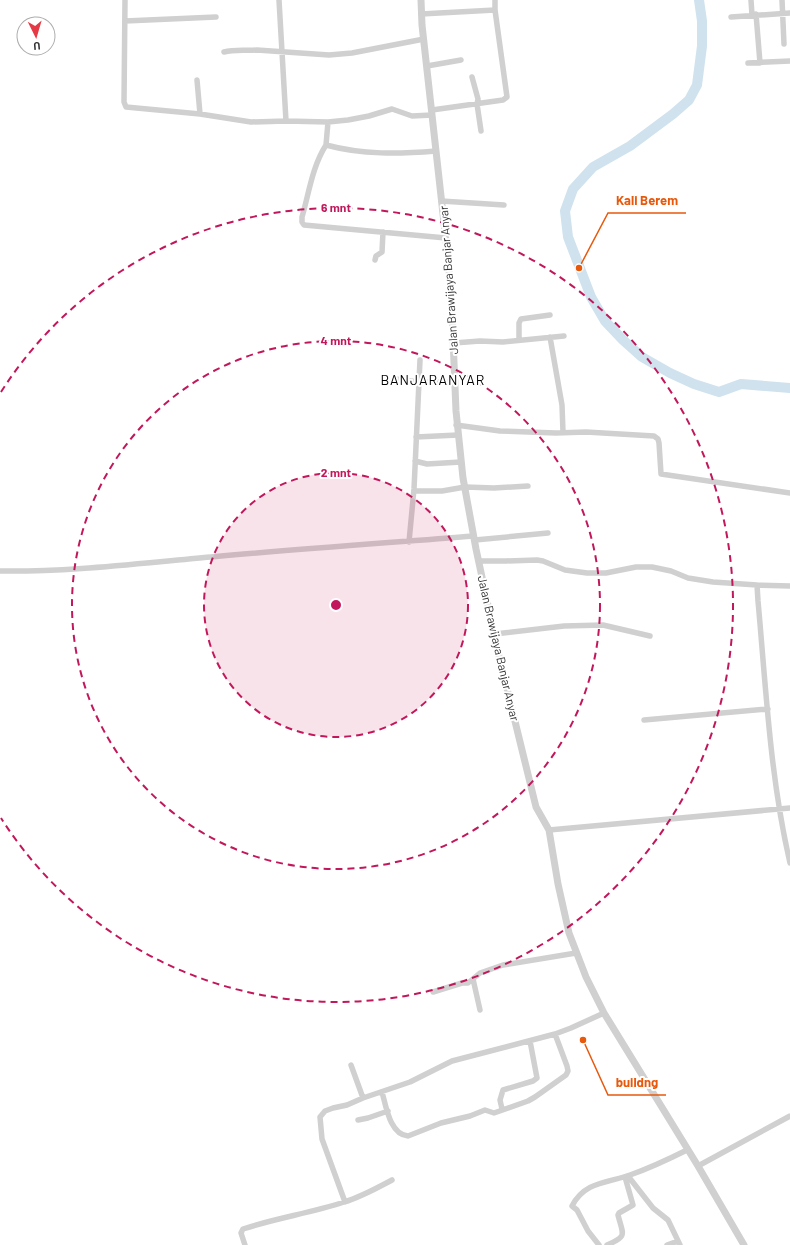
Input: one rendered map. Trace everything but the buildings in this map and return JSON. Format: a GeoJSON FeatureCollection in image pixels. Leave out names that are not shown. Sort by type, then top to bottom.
{"type":"FeatureCollection","features":[{"type":"Feature","properties":{"kind":"street"},"geometry":{"type":"LineString","coordinates":[[125,0],[124,105],[129,107],[200,114],[251,122],[328,122],[369,116],[392,109],[412,116],[503,100],[507,97],[495,0]]}},
{"type":"Feature","properties":{"kind":"street"},"geometry":{"type":"LineString","coordinates":[[280,0],[286,121]]}},
{"type":"Feature","properties":{"kind":"street","name":"Jalan Brawijaya Banjar Anyar"},"geometry":{"type":"LineString","coordinates":[[421,0],[421,14],[450,283],[454,343],[456,425],[461,462],[474,538],[536,807],[549,830],[558,884],[569,933],[586,977],[604,1013],[698,1166],[744,1245]]}},
{"type":"Feature","properties":{"kind":"street"},"geometry":{"type":"LineString","coordinates":[[751,0],[760,63]]}},
{"type":"Feature","properties":{"kind":"street"},"geometry":{"type":"LineString","coordinates":[[782,0],[784,44]]}},
{"type":"Feature","properties":{"kind":"street"},"geometry":{"type":"LineString","coordinates":[[421,14],[496,10]]}},
{"type":"Feature","properties":{"kind":"street"},"geometry":{"type":"LineString","coordinates":[[731,17],[790,12]]}},
{"type":"Feature","properties":{"kind":"street"},"geometry":{"type":"LineString","coordinates":[[125,21],[216,17]]}},
{"type":"Feature","properties":{"kind":"street"},"geometry":{"type":"LineString","coordinates":[[224,52],[236,50],[246,52],[257,50],[329,55],[352,53],[424,39]]}},
{"type":"Feature","properties":{"kind":"street"},"geometry":{"type":"LineString","coordinates":[[427,66],[461,60]]}},
{"type":"Feature","properties":{"kind":"street"},"geometry":{"type":"LineString","coordinates":[[748,63],[790,61]]}},
{"type":"Feature","properties":{"kind":"street"},"geometry":{"type":"LineString","coordinates":[[472,77],[478,99],[477,104],[481,131]]}},
{"type":"Feature","properties":{"kind":"street"},"geometry":{"type":"LineString","coordinates":[[197,80],[200,114]]}},
{"type":"Feature","properties":{"kind":"street"},"geometry":{"type":"LineString","coordinates":[[328,122],[326,145],[318,159],[311,179],[302,217],[302,222],[304,225],[446,238]]}},
{"type":"Feature","properties":{"kind":"street"},"geometry":{"type":"LineString","coordinates":[[326,145],[344,150],[368,153],[391,154],[436,151]]}},
{"type":"Feature","properties":{"kind":"street"},"geometry":{"type":"LineString","coordinates":[[442,201],[504,205]]}},
{"type":"Feature","properties":{"kind":"street"},"geometry":{"type":"LineString","coordinates":[[375,260],[376,256],[382,252],[383,232]]}},
{"type":"Feature","properties":{"kind":"street"},"geometry":{"type":"LineString","coordinates":[[519,340],[519,324],[521,319],[550,315]]}},
{"type":"Feature","properties":{"kind":"street"},"geometry":{"type":"LineString","coordinates":[[454,343],[564,336]]}},
{"type":"Feature","properties":{"kind":"street"},"geometry":{"type":"LineString","coordinates":[[550,337],[562,399],[563,432]]}},
{"type":"Feature","properties":{"kind":"street"},"geometry":{"type":"LineString","coordinates":[[409,542],[414,491],[420,360]]}},
{"type":"Feature","properties":{"kind":"street"},"geometry":{"type":"LineString","coordinates":[[396,379],[419,382],[454,382]]}},
{"type":"Feature","properties":{"kind":"street"},"geometry":{"type":"LineString","coordinates":[[456,425],[500,431],[586,432],[654,436],[658,439],[659,443],[661,474],[790,493]]}},
{"type":"Feature","properties":{"kind":"street"},"geometry":{"type":"LineString","coordinates":[[416,437],[458,435]]}},
{"type":"Feature","properties":{"kind":"street"},"geometry":{"type":"LineString","coordinates":[[415,461],[427,464],[461,462]]}},
{"type":"Feature","properties":{"kind":"street"},"geometry":{"type":"LineString","coordinates":[[414,491],[442,491],[465,488],[528,486]]}},
{"type":"Feature","properties":{"kind":"street"},"geometry":{"type":"LineString","coordinates":[[0,571],[41,571],[124,566],[212,557],[548,533]]}},
{"type":"Feature","properties":{"kind":"street"},"geometry":{"type":"LineString","coordinates":[[479,561],[537,560],[565,570],[587,573],[606,573],[636,567],[652,567],[671,571],[688,578],[713,582],[790,586]]}},
{"type":"Feature","properties":{"kind":"street"},"geometry":{"type":"LineString","coordinates":[[757,585],[771,746],[790,863]]}},
{"type":"Feature","properties":{"kind":"street"},"geometry":{"type":"LineString","coordinates":[[495,634],[564,626],[603,625],[650,636]]}},
{"type":"Feature","properties":{"kind":"street"},"geometry":{"type":"LineString","coordinates":[[644,720],[768,709]]}},
{"type":"Feature","properties":{"kind":"street"},"geometry":{"type":"LineString","coordinates":[[549,830],[790,808]]}},
{"type":"Feature","properties":{"kind":"street"},"geometry":{"type":"LineString","coordinates":[[433,992],[462,983],[468,983],[480,973],[503,965],[576,952]]}},
{"type":"Feature","properties":{"kind":"street"},"geometry":{"type":"LineString","coordinates":[[473,979],[480,1010]]}},
{"type":"Feature","properties":{"kind":"street"},"geometry":{"type":"LineString","coordinates":[[345,1202],[322,1139],[320,1117],[325,1111],[347,1105],[410,1082],[452,1061],[554,1034],[604,1013]]}},
{"type":"Feature","properties":{"kind":"street"},"geometry":{"type":"LineString","coordinates":[[382,1092],[391,1123],[400,1134],[408,1136],[440,1123],[470,1116],[485,1110],[494,1113],[535,1097],[566,1075],[568,1071],[567,1066],[554,1034]]}},
{"type":"Feature","properties":{"kind":"street"},"geometry":{"type":"LineString","coordinates":[[502,1109],[500,1100],[504,1089],[533,1081],[537,1078],[530,1041]]}},
{"type":"Feature","properties":{"kind":"street"},"geometry":{"type":"LineString","coordinates":[[351,1065],[363,1098]]}},
{"type":"Feature","properties":{"kind":"street"},"geometry":{"type":"LineString","coordinates":[[358,1120],[388,1111]]}},
{"type":"Feature","properties":{"kind":"street"},"geometry":{"type":"LineString","coordinates":[[698,1166],[790,1116]]}},
{"type":"Feature","properties":{"kind":"street"},"geometry":{"type":"LineString","coordinates":[[599,1245],[588,1231],[577,1210],[572,1206],[575,1199],[587,1189],[606,1181],[626,1176],[660,1164],[687,1150]]}},
{"type":"Feature","properties":{"kind":"street"},"geometry":{"type":"LineString","coordinates":[[607,1245],[620,1242],[622,1230],[618,1215],[633,1206],[626,1176]]}},
{"type":"Feature","properties":{"kind":"street"},"geometry":{"type":"LineString","coordinates":[[626,1176],[653,1208],[668,1220],[679,1243],[667,1245]]}},
{"type":"Feature","properties":{"kind":"street"},"geometry":{"type":"LineString","coordinates":[[245,1245],[241,1233],[242,1230],[257,1224],[302,1214],[345,1202],[370,1192],[392,1180]]}},
{"type":"Feature","properties":{"kind":"waterway"},"geometry":{"type":"LineString","coordinates":[[699,0],[702,21],[702,46],[697,85],[689,100],[673,114],[630,146],[593,167],[573,189],[565,211],[568,237],[591,297],[605,321],[642,357],[670,373],[694,384],[719,392],[741,384],[790,388]]}},
{"type":"Feature","properties":{"kind":"place","name":"Kali Berem"},"geometry":{"type":"Point","coordinates":[579,268]}},
{"type":"Feature","properties":{"kind":"place","name":"buildng"},"geometry":{"type":"Point","coordinates":[583,1040]}},
{"type":"Feature","properties":{"kind":"district","name":"BANJARANYAR"},"geometry":{"type":"Point","coordinates":[433,379]}}]}
